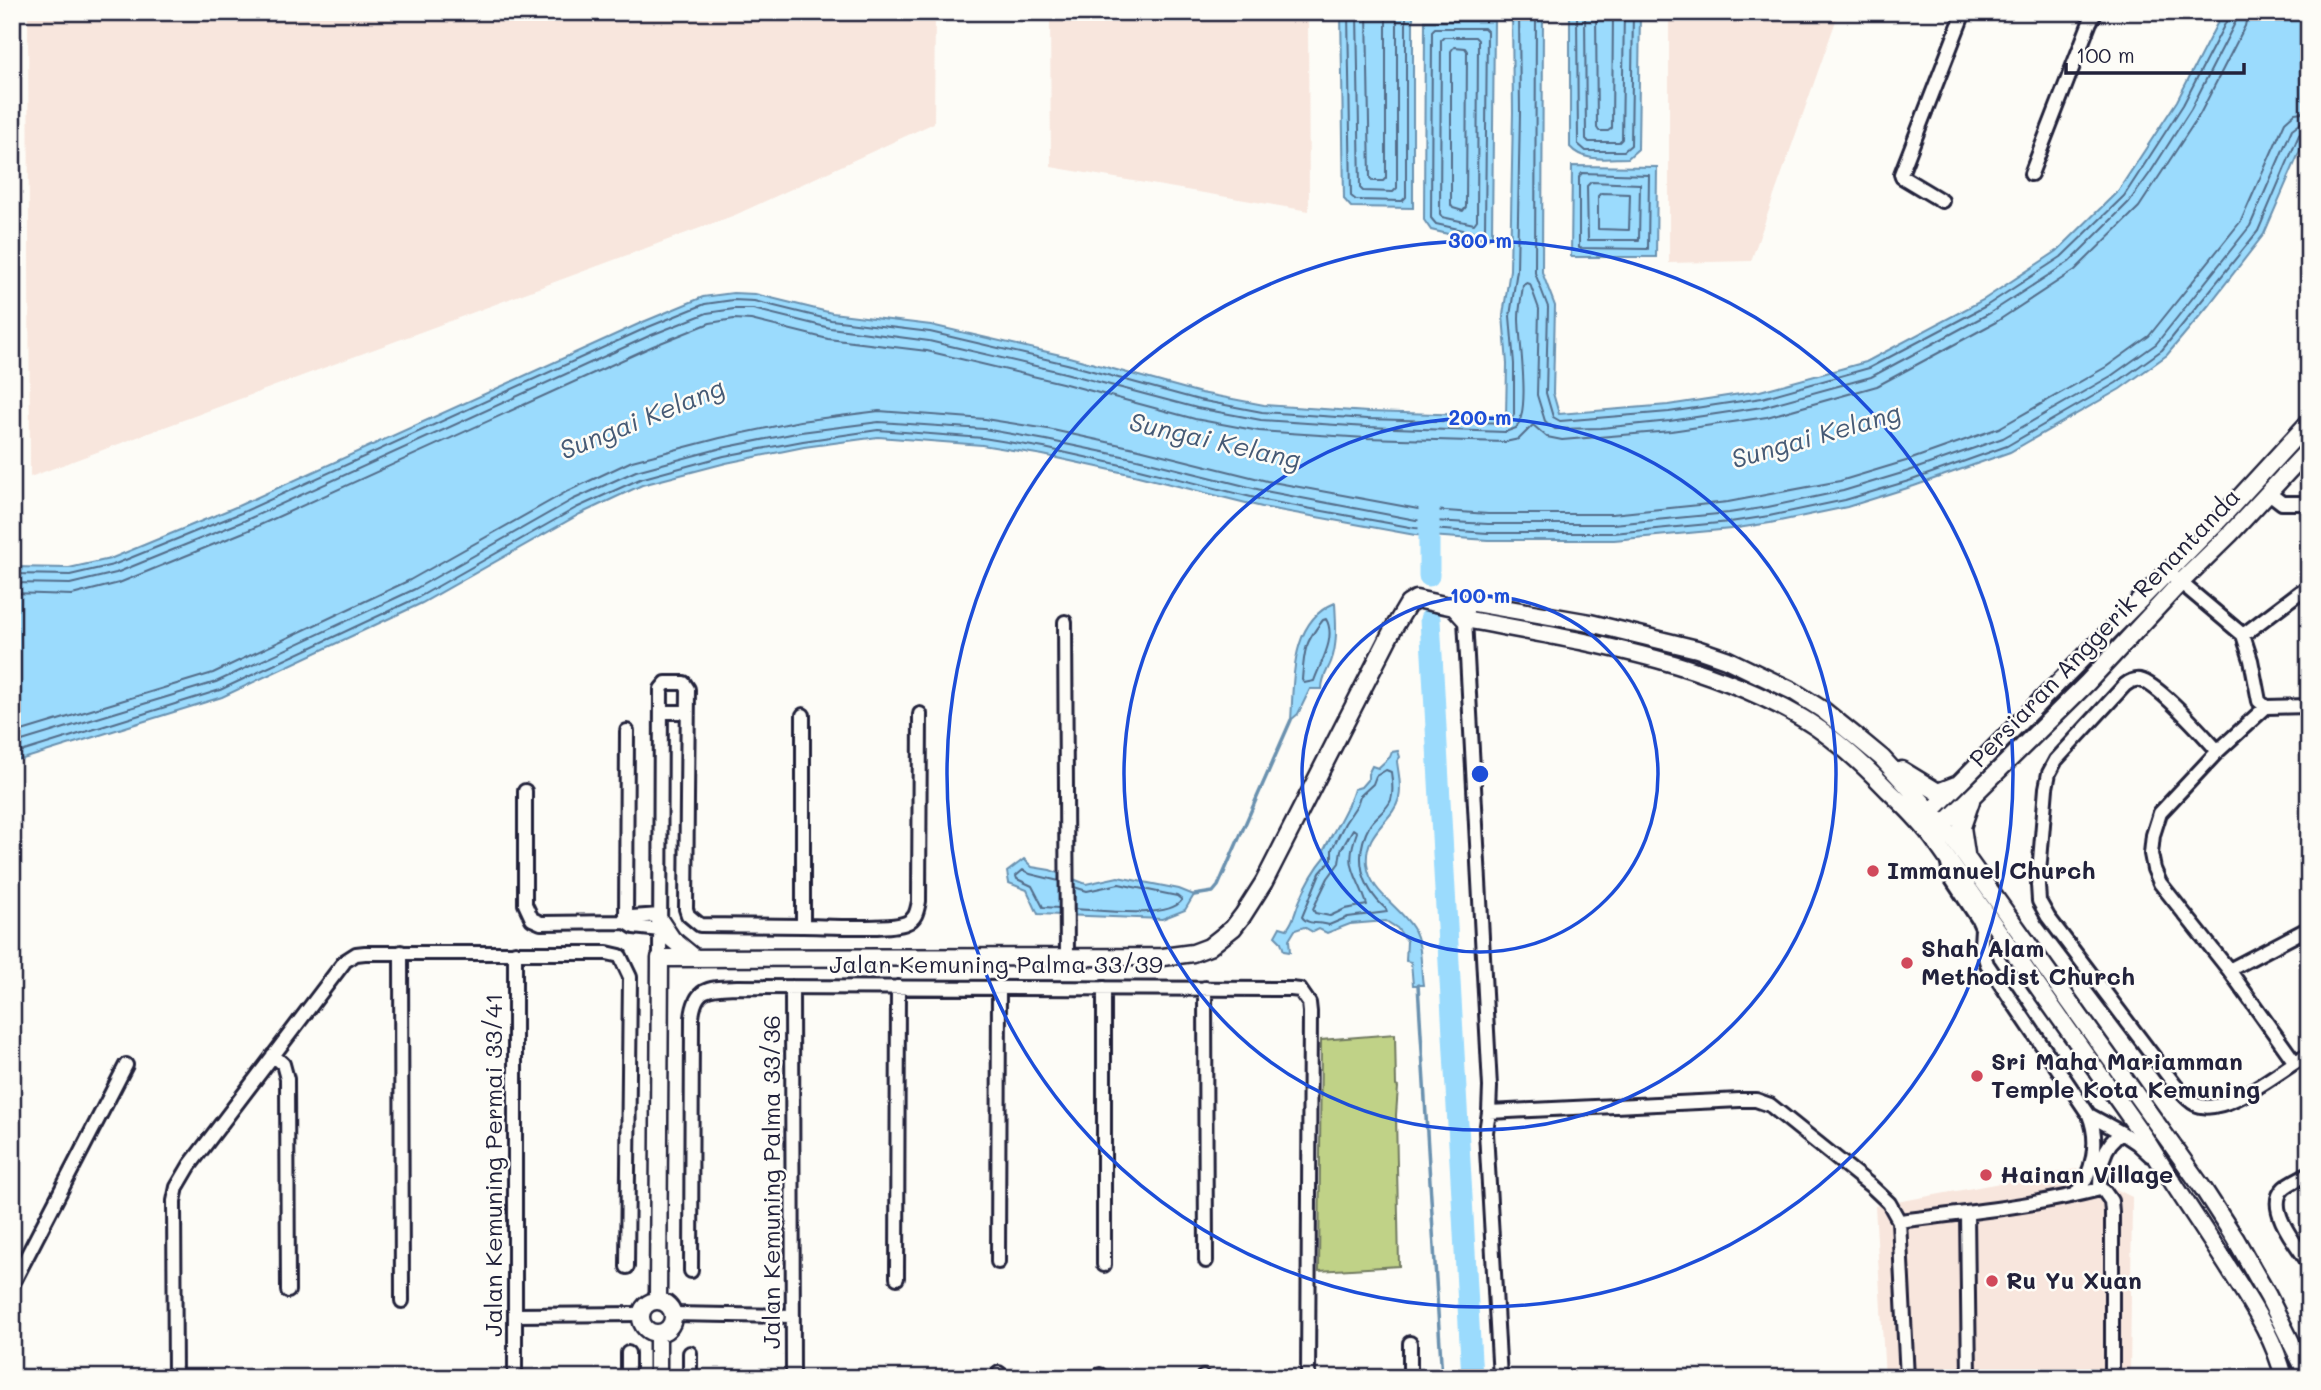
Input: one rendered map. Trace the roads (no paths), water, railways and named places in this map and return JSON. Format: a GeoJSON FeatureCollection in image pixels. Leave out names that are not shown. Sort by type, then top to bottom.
{"type":"FeatureCollection","features":[{"type":"Feature","properties":{"kind":"main road"},"geometry":{"type":"LineString","coordinates":[[1932,824],[1962,782],[2174,577],[2218,521],[2309,422]]}},
{"type":"Feature","properties":{"kind":"main road","name":"Persiaran Anggerik Renantanda"},"geometry":{"type":"LineString","coordinates":[[1932,824],[1973,796],[2087,683],[2174,577],[2269,493],[2309,449]]}},
{"type":"Feature","properties":{"kind":"main road","name":"Jalan Kemuning Palma 33/39"},"geometry":{"type":"LineString","coordinates":[[660,958],[1163,957],[1193,953],[1209,947],[1233,928],[1264,882],[1408,604],[1416,599],[1462,604]]}},
{"type":"Feature","properties":{"kind":"main road"},"geometry":{"type":"LineString","coordinates":[[1962,782],[1938,792],[1882,758],[1823,710],[1793,691],[1726,659],[1590,623],[1462,604],[1465,619],[1604,646],[1688,668],[1760,697],[1803,719],[1843,748],[1932,824],[1967,858],[2202,1187],[2268,1296],[2309,1378]]}},
{"type":"Feature","properties":{"kind":"main road"},"geometry":{"type":"LineString","coordinates":[[1882,758],[1932,824],[1947,860],[2116,1097],[2201,1223],[2252,1305],[2276,1352],[2284,1378]]}},
{"type":"Feature","properties":{"kind":"main road"},"geometry":{"type":"LineString","coordinates":[[1967,858],[1962,827],[1973,796]]}},
{"type":"Feature","properties":{"kind":"main road"},"geometry":{"type":"LineString","coordinates":[[660,922],[672,939],[695,958]]}},
{"type":"Feature","properties":{"kind":"main road"},"geometry":{"type":"LineString","coordinates":[[658,1301],[660,958]]}},
{"type":"Feature","properties":{"kind":"main road"},"geometry":{"type":"LineString","coordinates":[[2268,1296],[2309,1352]]}},
{"type":"Feature","properties":{"kind":"main road"},"geometry":{"type":"LineString","coordinates":[[658,1301],[667,1305],[672,1314],[671,1325],[658,1333],[645,1327],[641,1314],[645,1306],[658,1301]]}},
{"type":"Feature","properties":{"kind":"main road"},"geometry":{"type":"LineString","coordinates":[[658,1333],[658,1378]]}},
{"type":"Feature","properties":{"kind":"street"},"geometry":{"type":"LineString","coordinates":[[1942,201],[1901,174],[1964,12]]}},
{"type":"Feature","properties":{"kind":"street"},"geometry":{"type":"LineString","coordinates":[[2031,174],[2096,12]]}},
{"type":"Feature","properties":{"kind":"street"},"geometry":{"type":"LineString","coordinates":[[2269,493],[2282,503],[2309,503]]}},
{"type":"Feature","properties":{"kind":"street"},"geometry":{"type":"LineString","coordinates":[[2174,577],[2243,635],[2259,701],[2266,707]]}},
{"type":"Feature","properties":{"kind":"street"},"geometry":{"type":"LineString","coordinates":[[2243,635],[2300,592],[2309,589]]}},
{"type":"Feature","properties":{"kind":"street"},"geometry":{"type":"LineString","coordinates":[[1465,619],[1490,1087],[1486,1132],[1500,1378]]}},
{"type":"Feature","properties":{"kind":"street"},"geometry":{"type":"LineString","coordinates":[[1065,622],[1067,957]]}},
{"type":"Feature","properties":{"kind":"street"},"geometry":{"type":"LineString","coordinates":[[2218,751],[2156,687],[2139,680],[2125,685],[2056,760],[2049,773],[2039,901],[2175,1084],[2195,1104],[2209,1107],[2228,1102],[2309,1054]]}},
{"type":"Feature","properties":{"kind":"street"},"geometry":{"type":"LineString","coordinates":[[660,958],[661,690],[666,683],[687,685],[685,909],[688,915],[701,925],[709,926],[803,923],[883,926],[909,923],[917,915],[920,714]]}},
{"type":"Feature","properties":{"kind":"street"},"geometry":{"type":"LineString","coordinates":[[2294,1061],[2229,970],[2160,883],[2151,854],[2153,835],[2161,813],[2218,751],[2266,707],[2309,706]]}},
{"type":"Feature","properties":{"kind":"street"},"geometry":{"type":"LineString","coordinates":[[661,712],[688,712]]}},
{"type":"Feature","properties":{"kind":"street"},"geometry":{"type":"LineString","coordinates":[[803,715],[803,923]]}},
{"type":"Feature","properties":{"kind":"street"},"geometry":{"type":"LineString","coordinates":[[626,922],[627,730]]}},
{"type":"Feature","properties":{"kind":"street"},"geometry":{"type":"LineString","coordinates":[[525,791],[525,904],[532,919],[541,923],[626,922],[634,927],[660,922]]}},
{"type":"Feature","properties":{"kind":"street"},"geometry":{"type":"LineString","coordinates":[[1947,860],[1951,878],[1982,928],[1981,945],[1987,964],[2089,1115],[2094,1133],[2092,1161],[2083,1185],[2075,1196]]}},
{"type":"Feature","properties":{"kind":"street"},"geometry":{"type":"LineString","coordinates":[[2229,970],[2309,928]]}},
{"type":"Feature","properties":{"kind":"street"},"geometry":{"type":"LineString","coordinates":[[175,1378],[174,1201],[177,1187],[190,1165],[345,961],[356,954],[515,951],[607,953],[620,956],[630,977],[627,1267]]}},
{"type":"Feature","properties":{"kind":"street","name":"Jalan Kemuning Permai 33/41"},"geometry":{"type":"LineString","coordinates":[[514,1378],[515,951]]}},
{"type":"Feature","properties":{"kind":"street"},"geometry":{"type":"LineString","coordinates":[[401,952],[402,1301]]}},
{"type":"Feature","properties":{"kind":"street","name":"Jalan Kemuning Palma 33/39"},"geometry":{"type":"LineString","coordinates":[[691,1271],[692,1017],[695,999],[703,991],[714,988],[792,987],[1300,990],[1309,1003],[1310,1012],[1308,1378]]}},
{"type":"Feature","properties":{"kind":"street","name":"Jalan Kemuning Palma 33/36"},"geometry":{"type":"LineString","coordinates":[[792,987],[793,1378]]}},
{"type":"Feature","properties":{"kind":"street"},"geometry":{"type":"LineString","coordinates":[[897,1278],[898,987]]}},
{"type":"Feature","properties":{"kind":"street"},"geometry":{"type":"LineString","coordinates":[[998,1262],[999,988]]}},
{"type":"Feature","properties":{"kind":"street"},"geometry":{"type":"LineString","coordinates":[[1104,988],[1104,1265]]}},
{"type":"Feature","properties":{"kind":"street"},"geometry":{"type":"LineString","coordinates":[[1205,988],[1206,1261]]}},
{"type":"Feature","properties":{"kind":"street"},"geometry":{"type":"LineString","coordinates":[[273,1055],[283,1064],[287,1079],[288,1291]]}},
{"type":"Feature","properties":{"kind":"street"},"geometry":{"type":"LineString","coordinates":[[12,1285],[126,1065]]}},
{"type":"Feature","properties":{"kind":"street"},"geometry":{"type":"LineString","coordinates":[[1489,1112],[1756,1100],[1770,1105],[1871,1186],[1889,1203],[1899,1221],[1906,1378]]}},
{"type":"Feature","properties":{"kind":"street"},"geometry":{"type":"LineString","coordinates":[[2089,1115],[2137,1143],[2167,1175]]}},
{"type":"Feature","properties":{"kind":"street"},"geometry":{"type":"LineString","coordinates":[[2100,1189],[2100,1172],[2106,1147],[2111,1139],[2122,1133]]}},
{"type":"Feature","properties":{"kind":"street"},"geometry":{"type":"LineString","coordinates":[[2309,1173],[2283,1189],[2277,1209],[2309,1264]]}},
{"type":"Feature","properties":{"kind":"street"},"geometry":{"type":"LineString","coordinates":[[1899,1221],[2075,1196],[2100,1189]]}},
{"type":"Feature","properties":{"kind":"street"},"geometry":{"type":"LineString","coordinates":[[2100,1189],[2107,1194],[2112,1212],[2112,1378]]}},
{"type":"Feature","properties":{"kind":"street"},"geometry":{"type":"LineString","coordinates":[[1967,1213],[1969,1378]]}},
{"type":"Feature","properties":{"kind":"street"},"geometry":{"type":"LineString","coordinates":[[515,1315],[641,1314]]}},
{"type":"Feature","properties":{"kind":"street"},"geometry":{"type":"LineString","coordinates":[[672,1314],[793,1316]]}},
{"type":"Feature","properties":{"kind":"street"},"geometry":{"type":"LineString","coordinates":[[1410,1343],[1410,1378]]}},
{"type":"Feature","properties":{"kind":"street"},"geometry":{"type":"LineString","coordinates":[[628,1353],[628,1378]]}},
{"type":"Feature","properties":{"kind":"street"},"geometry":{"type":"LineString","coordinates":[[690,1353],[690,1378]]}},
{"type":"Feature","properties":{"kind":"water"},"geometry":{"type":"Polygon","coordinates":[[[1341,12],[1413,12],[1413,208],[1351,207],[1344,199],[1341,12]]]}},
{"type":"Feature","properties":{"kind":"water","name":"Sungai Kelang"},"geometry":{"type":"Polygon","coordinates":[[[1512,12],[1543,12],[1542,272],[1555,306],[1553,393],[1559,414],[1668,405],[1760,391],[1866,362],[1983,300],[2057,251],[2118,191],[2177,101],[2223,12],[2309,12],[2309,130],[2264,234],[2167,355],[2120,389],[2010,452],[1847,507],[1731,529],[1614,540],[1488,540],[1415,535],[1262,507],[1134,475],[982,445],[878,437],[804,447],[726,463],[642,485],[580,514],[422,603],[222,697],[23,759],[12,760],[12,567],[69,568],[110,559],[238,506],[703,297],[733,293],[755,294],[832,313],[931,325],[1069,357],[1201,393],[1264,405],[1368,412],[1506,416],[1507,364],[1503,315],[1510,270],[1512,12]]]}},
{"type":"Feature","properties":{"kind":"water"},"geometry":{"type":"Polygon","coordinates":[[[1570,12],[1640,12],[1638,149],[1628,158],[1589,158],[1570,147],[1570,12]]]}},
{"type":"Feature","properties":{"kind":"water"},"geometry":{"type":"Polygon","coordinates":[[[1425,21],[1494,21],[1492,236],[1482,242],[1431,230],[1424,220],[1425,21]]]}},
{"type":"Feature","properties":{"kind":"water"},"geometry":{"type":"Polygon","coordinates":[[[1572,166],[1657,167],[1656,257],[1571,257],[1572,166]]]}},
{"type":"Feature","properties":{"kind":"water"},"geometry":{"type":"Polygon","coordinates":[[[1335,603],[1335,648],[1322,689],[1310,689],[1298,714],[1291,720],[1294,670],[1302,637],[1320,612],[1335,603]]]}},
{"type":"Feature","properties":{"kind":"water"},"geometry":{"type":"Polygon","coordinates":[[[1398,751],[1399,798],[1370,843],[1367,864],[1373,883],[1413,928],[1420,948],[1423,985],[1413,985],[1411,962],[1406,961],[1407,941],[1397,928],[1386,921],[1350,924],[1327,933],[1319,929],[1313,932],[1304,927],[1295,930],[1289,940],[1290,952],[1284,951],[1275,936],[1280,927],[1287,929],[1291,923],[1307,884],[1326,856],[1324,850],[1354,789],[1361,787],[1368,779],[1372,766],[1378,768],[1392,752],[1398,751]]]}},
{"type":"Feature","properties":{"kind":"water"},"geometry":{"type":"Polygon","coordinates":[[[1024,859],[1032,867],[1050,870],[1086,884],[1118,877],[1179,889],[1194,895],[1185,910],[1162,919],[1038,914],[1027,890],[1009,883],[1007,872],[1024,859]]]}},
{"type":"Feature","properties":{"kind":"waterway"},"geometry":{"type":"LineString","coordinates":[[1429,508],[1429,576]]}},
{"type":"Feature","properties":{"kind":"waterway"},"geometry":{"type":"LineString","coordinates":[[1430,619],[1472,1378]]}},
{"type":"Feature","properties":{"kind":"waterway"},"geometry":{"type":"LineString","coordinates":[[1194,895],[1213,892],[1218,886],[1291,720]]}},
{"type":"Feature","properties":{"kind":"waterway"},"geometry":{"type":"LineString","coordinates":[[1418,985],[1442,1378]]}},
{"type":"Feature","properties":{"kind":"place","name":"Immanuel Church"},"geometry":{"type":"Point","coordinates":[1873,871]}},
{"type":"Feature","properties":{"kind":"place","name":"Shah Alam Methodist Church"},"geometry":{"type":"Point","coordinates":[1907,963]}},
{"type":"Feature","properties":{"kind":"place","name":"Sri Maha Mariamman Temple Kota Kemuning"},"geometry":{"type":"Point","coordinates":[1977,1076]}},
{"type":"Feature","properties":{"kind":"place","name":"Hainan Village"},"geometry":{"type":"Point","coordinates":[1986,1175]}},
{"type":"Feature","properties":{"kind":"place","name":"Ru Yu Xuan"},"geometry":{"type":"Point","coordinates":[1992,1281]}}]}
